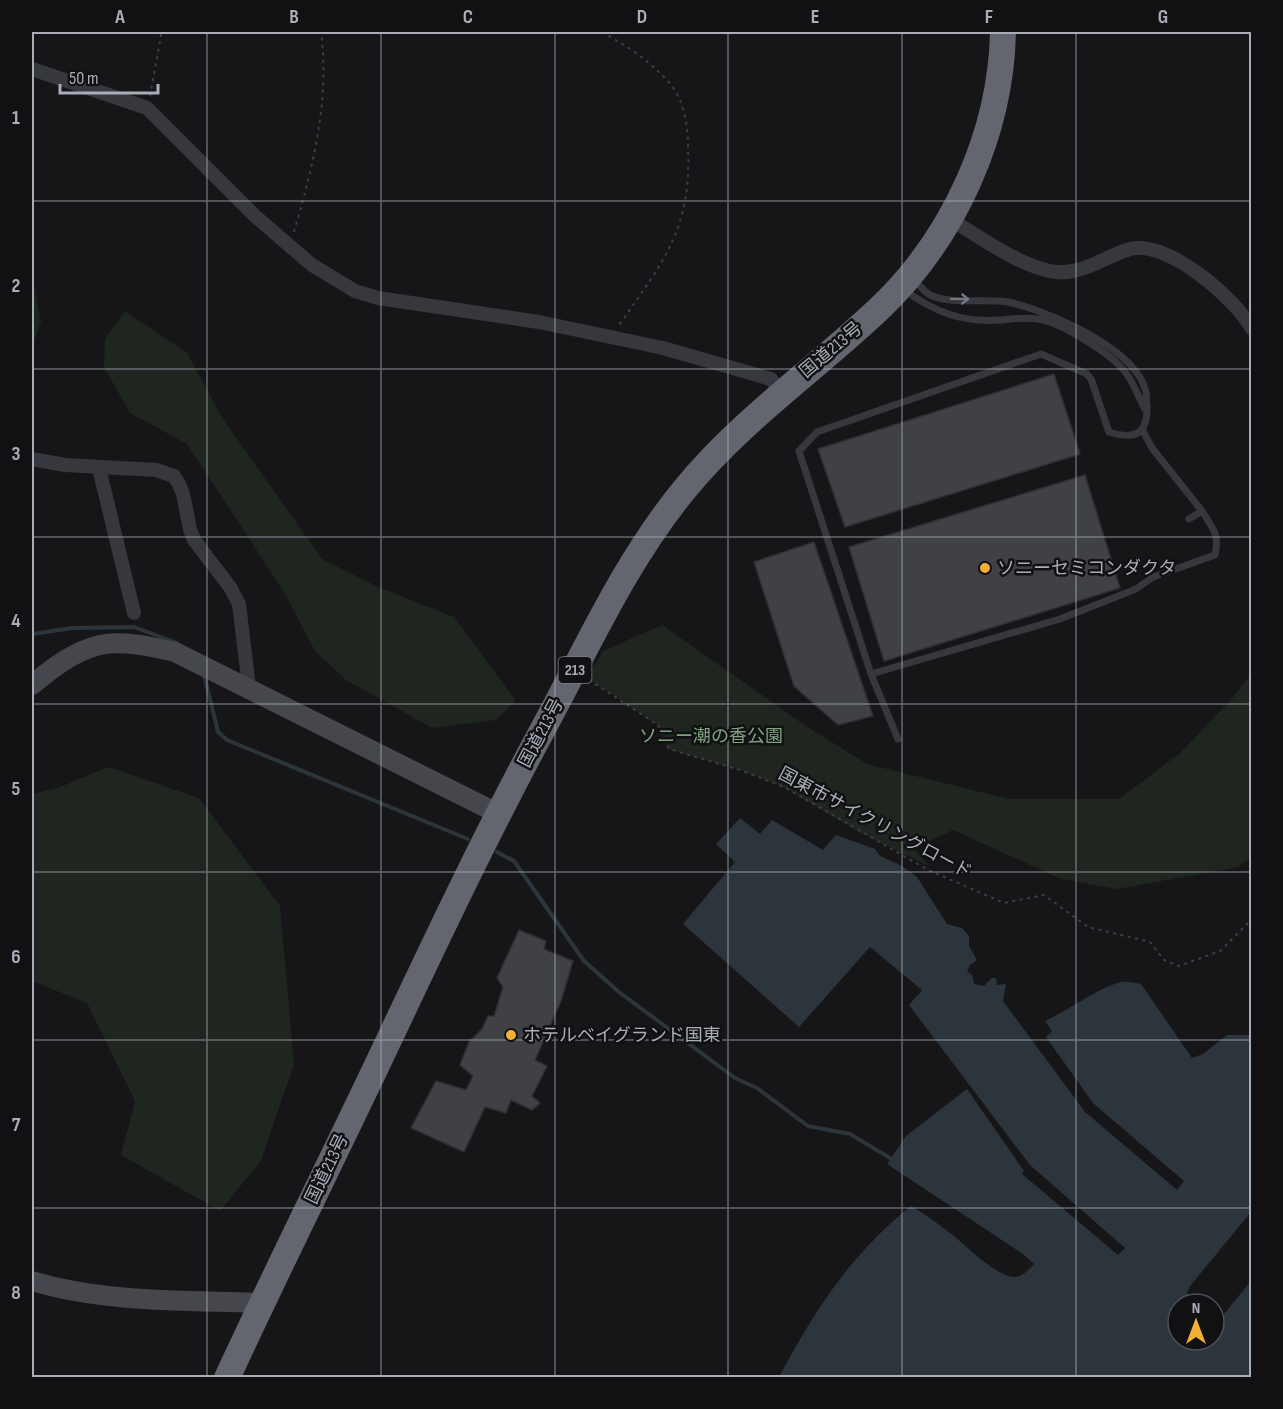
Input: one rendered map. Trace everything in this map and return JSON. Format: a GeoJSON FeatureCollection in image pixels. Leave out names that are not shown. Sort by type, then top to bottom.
{"type":"FeatureCollection","features":[{"type":"Feature","properties":{"kind":"highway","name":"国道213号"},"geometry":{"type":"LineString","coordinates":[[227,1377],[497,813],[640,551],[682,492],[712,458],[781,392],[849,336],[905,281],[950,219],[976,163],[995,105],[1000,76],[1003,32]]}},
{"type":"Feature","properties":{"kind":"street"},"geometry":{"type":"LineString","coordinates":[[32,69],[147,108],[255,216],[312,265],[348,287],[367,295],[389,300],[539,322],[663,348],[771,379],[781,392]]}},
{"type":"Feature","properties":{"kind":"street"},"geometry":{"type":"LineString","coordinates":[[950,219],[1026,264],[1047,271],[1070,273],[1132,249],[1146,248],[1165,255],[1202,278],[1226,297],[1245,317],[1251,329]]}},
{"type":"Feature","properties":{"kind":"street"},"geometry":{"type":"LineString","coordinates":[[32,459],[64,465],[166,472],[174,476],[179,484],[194,540],[235,594],[239,603],[249,687]]}},
{"type":"Feature","properties":{"kind":"street"},"geometry":{"type":"LineString","coordinates":[[99,468],[134,614]]}},
{"type":"Feature","properties":{"kind":"street"},"geometry":{"type":"LineString","coordinates":[[32,685],[70,657],[101,645],[141,645],[175,652],[497,813]]}},
{"type":"Feature","properties":{"kind":"street"},"geometry":{"type":"LineString","coordinates":[[32,1281],[115,1296],[262,1303]]}},
{"type":"Feature","properties":{"kind":"lane"},"geometry":{"type":"LineString","coordinates":[[898,739],[871,674],[799,451],[817,432],[1041,354],[1087,374],[1092,379],[1109,432],[1129,436],[1137,435],[1142,429],[1147,412],[1146,391],[1136,372],[1112,348],[1059,318],[1033,308],[1005,302],[946,299],[930,295],[905,281]]}},
{"type":"Feature","properties":{"kind":"lane"},"geometry":{"type":"LineString","coordinates":[[905,281],[924,305],[952,316],[974,320],[1033,318],[1055,324],[1090,343],[1117,362],[1126,373],[1147,412]]}},
{"type":"Feature","properties":{"kind":"lane"},"geometry":{"type":"LineString","coordinates":[[871,674],[1059,619],[1136,589],[1153,577],[1215,555],[1218,543],[1215,531],[1152,448],[1142,429]]}},
{"type":"Feature","properties":{"kind":"lane"},"geometry":{"type":"LineString","coordinates":[[1189,519],[1202,511]]}},
{"type":"Feature","properties":{"kind":"path"},"geometry":{"type":"LineString","coordinates":[[147,108],[160,32]]}},
{"type":"Feature","properties":{"kind":"path"},"geometry":{"type":"LineString","coordinates":[[291,246],[321,124],[321,32]]}},
{"type":"Feature","properties":{"kind":"path"},"geometry":{"type":"LineString","coordinates":[[602,32],[640,56],[672,87],[683,109],[688,136],[690,174],[682,218],[673,243],[611,337]]}},
{"type":"Feature","properties":{"kind":"path","name":"国東市サイクリングロード"},"geometry":{"type":"LineString","coordinates":[[587,678],[658,725],[669,749],[740,770],[784,787],[928,870],[1004,903],[1044,895],[1088,927],[1150,942],[1164,960],[1179,966],[1220,951],[1251,919]]}},
{"type":"Feature","properties":{"kind":"green space"},"geometry":{"type":"Polygon","coordinates":[[[32,273],[41,322],[32,347],[32,273]]]}},
{"type":"Feature","properties":{"kind":"green space"},"geometry":{"type":"Polygon","coordinates":[[[125,311],[187,353],[223,419],[322,559],[376,586],[454,617],[516,701],[496,720],[432,728],[346,680],[315,651],[284,592],[187,444],[130,413],[104,367],[105,339],[125,311]]]}},
{"type":"Feature","properties":{"kind":"green space","name":"ソニー潮の香公園"},"geometry":{"type":"Polygon","coordinates":[[[662,625],[806,726],[867,764],[1009,799],[1119,799],[1180,753],[1230,701],[1251,674],[1251,858],[1238,867],[1117,889],[1061,879],[953,830],[914,848],[929,866],[857,831],[784,787],[740,770],[669,749],[658,725],[587,678],[603,651],[662,625]]]}},
{"type":"Feature","properties":{"kind":"green space"},"geometry":{"type":"Polygon","coordinates":[[[108,767],[199,798],[280,906],[294,1064],[261,1161],[220,1211],[121,1155],[135,1101],[87,1003],[32,981],[32,794],[58,788],[108,767]]]}},
{"type":"Feature","properties":{"kind":"shaded area"},"geometry":{"type":"Polygon","coordinates":[[[740,818],[760,834],[772,820],[823,850],[836,835],[875,849],[880,856],[902,866],[917,877],[947,924],[962,928],[969,936],[969,946],[977,960],[970,965],[967,971],[972,975],[974,984],[984,986],[992,978],[996,978],[997,985],[1006,984],[1003,1001],[1085,1112],[1177,1190],[1184,1181],[1093,1103],[1046,1037],[1052,1031],[1045,1021],[1104,988],[1126,982],[1141,984],[1192,1058],[1203,1054],[1227,1035],[1251,1035],[1251,1377],[779,1377],[806,1329],[852,1264],[889,1225],[911,1206],[957,1238],[981,1260],[1007,1276],[1021,1276],[1034,1264],[1023,1254],[887,1164],[906,1136],[967,1089],[1024,1171],[1022,1174],[1118,1255],[1125,1248],[1030,1165],[909,1005],[922,990],[870,947],[799,1027],[683,924],[735,862],[716,844],[740,818]]]}},
{"type":"Feature","properties":{"kind":"pier"},"geometry":{"type":"Polygon","coordinates":[[[1251,1212],[1251,1281],[1226,1312],[1226,1292],[1188,1292],[1190,1286],[1251,1212]]]}},
{"type":"Feature","properties":{"kind":"building"},"geometry":{"type":"Polygon","coordinates":[[[1054,374],[1080,454],[845,527],[818,449],[1054,374]]]}},
{"type":"Feature","properties":{"kind":"building","name":"ソニーセミコンダクタ"},"geometry":{"type":"Polygon","coordinates":[[[1085,475],[1120,588],[884,661],[849,547],[1085,475]]]}},
{"type":"Feature","properties":{"kind":"building"},"geometry":{"type":"Polygon","coordinates":[[[814,542],[873,716],[838,725],[794,686],[754,562],[814,542]]]}},
{"type":"Feature","properties":{"kind":"building","name":"ホテルベイグランド国東"},"geometry":{"type":"Polygon","coordinates":[[[519,930],[546,941],[544,949],[573,961],[561,1001],[535,1060],[547,1066],[532,1096],[540,1103],[532,1110],[511,1100],[506,1113],[485,1107],[464,1152],[411,1128],[436,1081],[466,1090],[473,1076],[460,1065],[469,1042],[482,1029],[488,1016],[494,1016],[503,987],[497,978],[519,930]]]}},
{"type":"Feature","properties":{"kind":"waterway"},"geometry":{"type":"LineString","coordinates":[[32,634],[73,628],[134,627],[177,643]]}},
{"type":"Feature","properties":{"kind":"waterway"},"geometry":{"type":"LineString","coordinates":[[204,674],[218,732],[227,740],[468,839]]}},
{"type":"Feature","properties":{"kind":"waterway"},"geometry":{"type":"LineString","coordinates":[[497,852],[514,861],[584,961],[619,992],[735,1078],[757,1088],[808,1126],[850,1134],[895,1161]]}},
{"type":"Feature","properties":{"kind":"place","name":"ソニーセミコンダクタ"},"geometry":{"type":"Point","coordinates":[985,568]}},
{"type":"Feature","properties":{"kind":"place","name":"ホテルベイグランド国東"},"geometry":{"type":"Point","coordinates":[511,1035]}}]}
